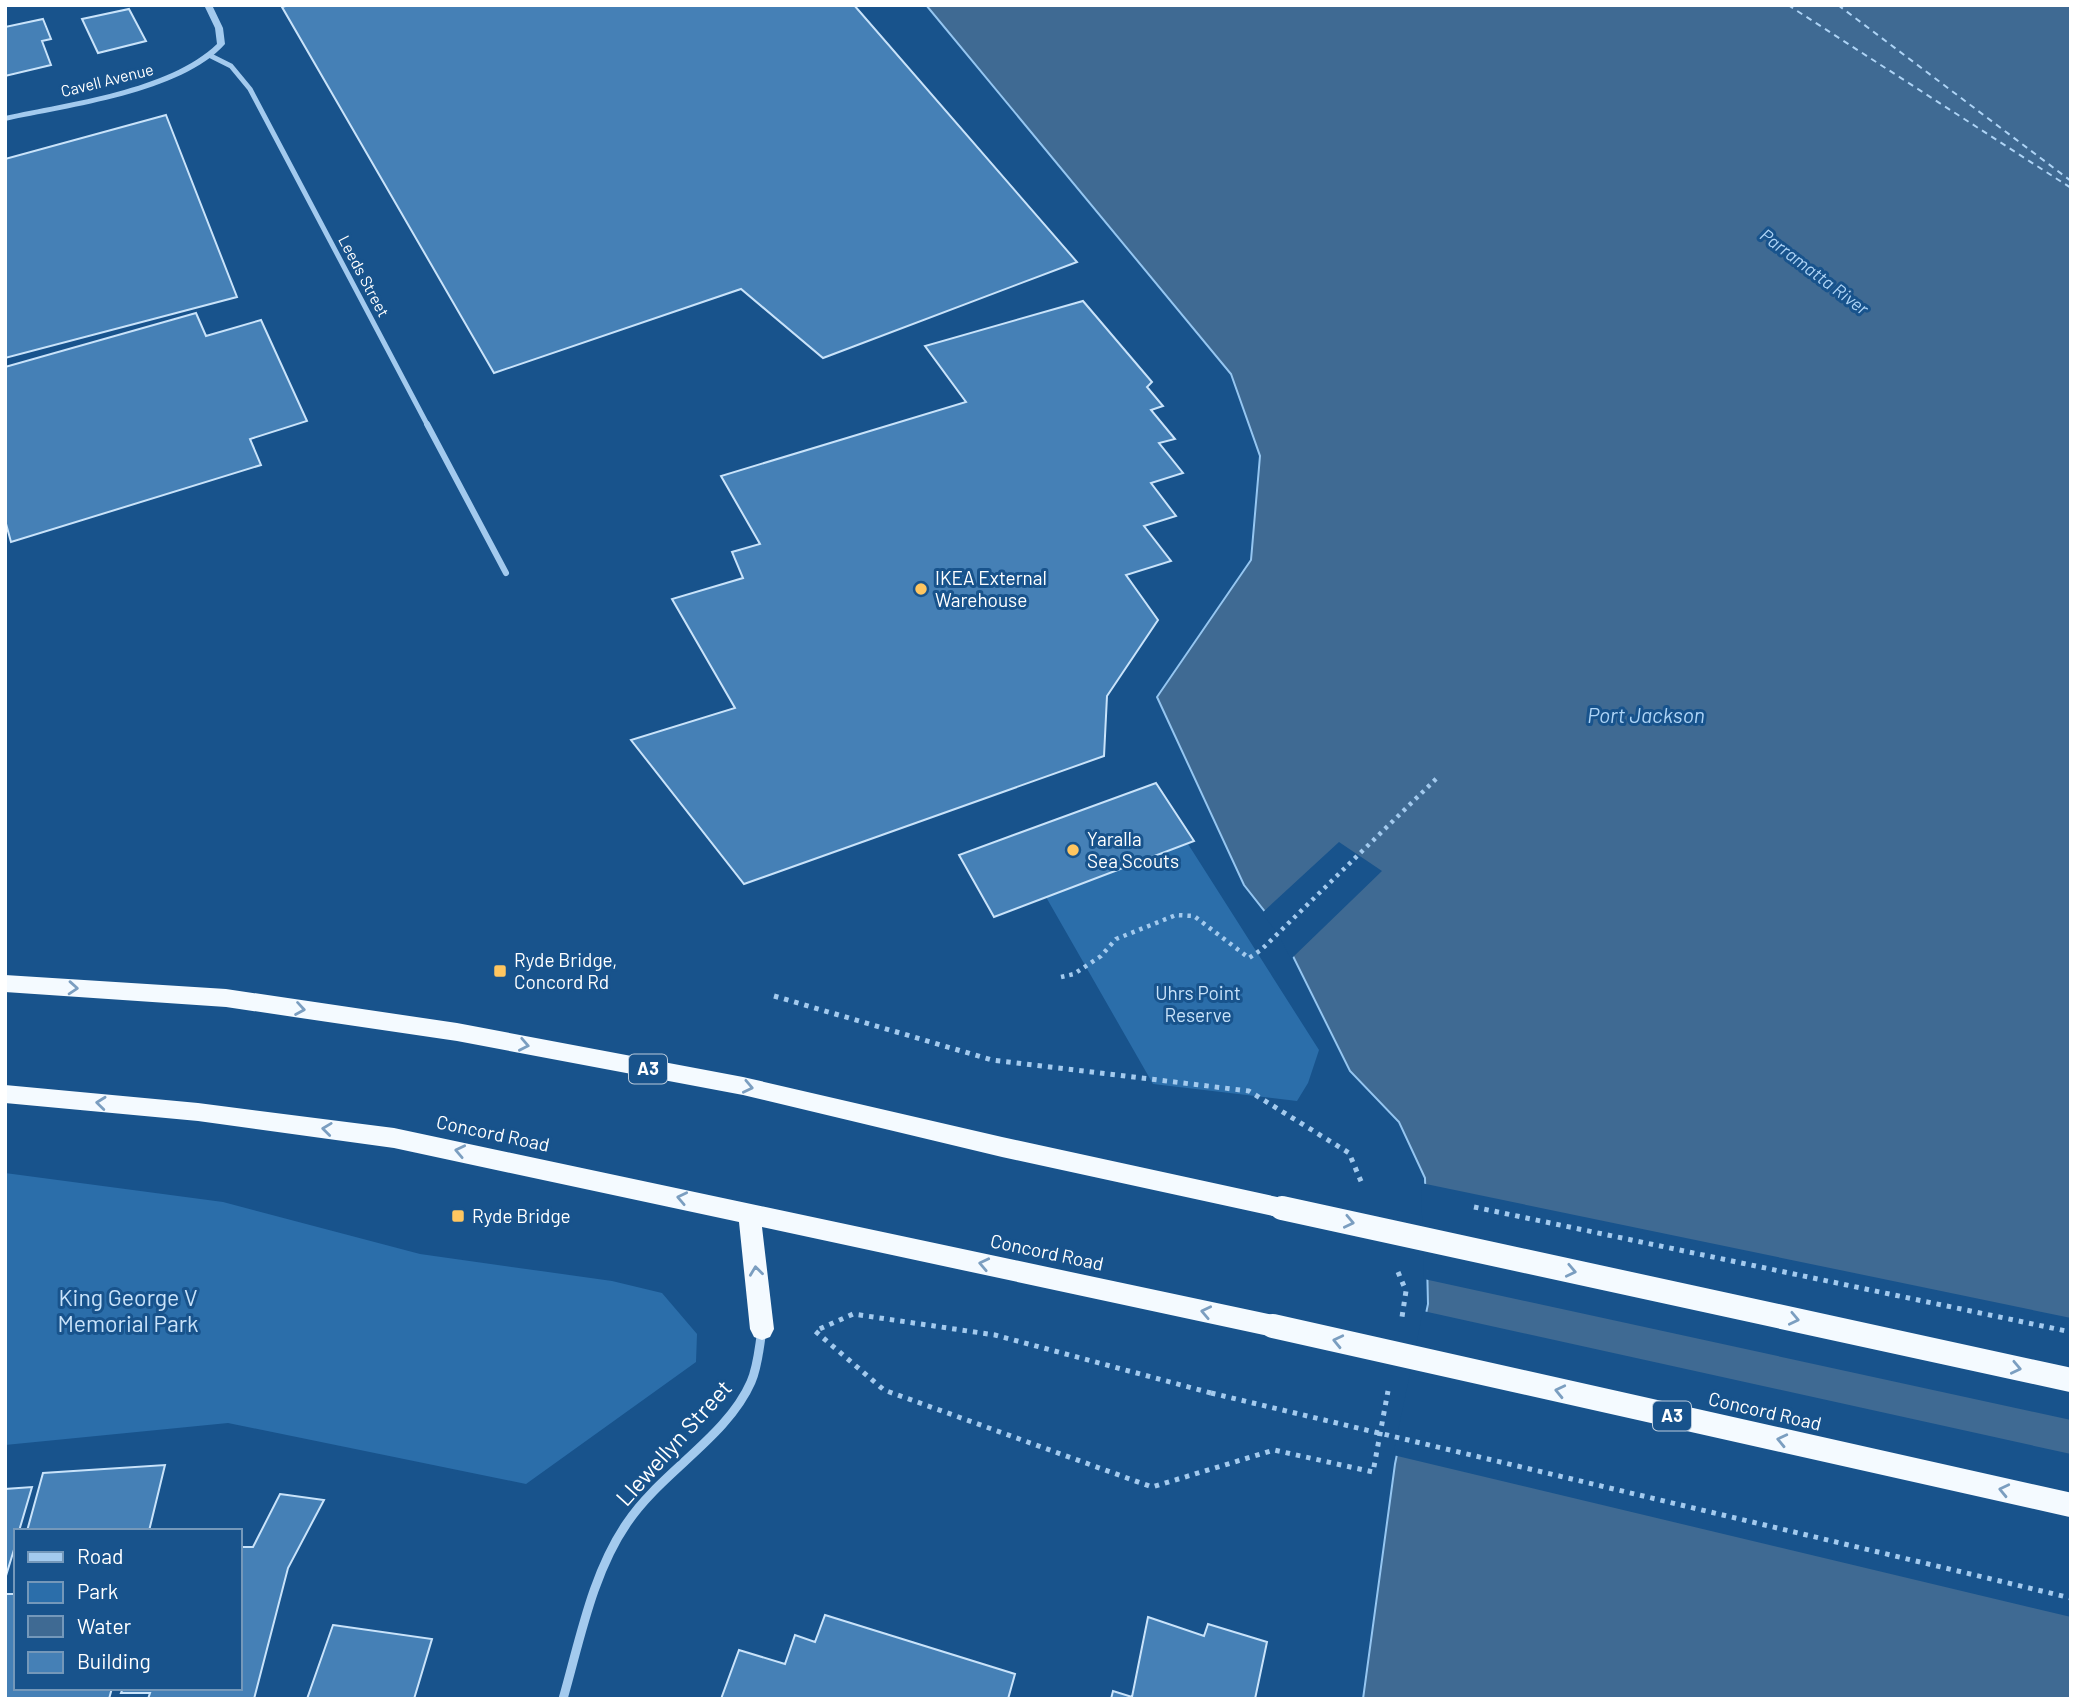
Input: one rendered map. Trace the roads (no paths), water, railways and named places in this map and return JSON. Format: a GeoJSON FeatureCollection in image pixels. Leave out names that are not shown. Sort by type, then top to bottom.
{"type":"FeatureCollection","features":[{"type":"Feature","properties":{"kind":"highway","name":"A3"},"geometry":{"type":"LineString","coordinates":[[5,984],[226,998],[457,1032],[743,1086],[1002,1147],[2071,1380]]}},
{"type":"Feature","properties":{"kind":"highway","name":"Concord Road"},"geometry":{"type":"LineString","coordinates":[[5,1094],[198,1112],[394,1138],[1273,1326],[2071,1505]]}},
{"type":"Feature","properties":{"kind":"highway"},"geometry":{"type":"LineString","coordinates":[[749,1213],[762,1329]]}},
{"type":"Feature","properties":{"kind":"street"},"geometry":{"type":"LineString","coordinates":[[208,5],[222,36],[221,44],[211,56]]}},
{"type":"Feature","properties":{"kind":"street","name":"Cavell Avenue"},"geometry":{"type":"LineString","coordinates":[[5,119],[159,81],[189,70],[211,56]]}},
{"type":"Feature","properties":{"kind":"street","name":"Leeds Street"},"geometry":{"type":"LineString","coordinates":[[211,56],[231,66],[250,89],[506,573]]}},
{"type":"Feature","properties":{"kind":"street","name":"Llewellyn Street"},"geometry":{"type":"LineString","coordinates":[[563,1699],[593,1598],[614,1548],[639,1505],[741,1402],[756,1368],[762,1329]]}},
{"type":"Feature","properties":{"kind":"water","name":"Port Jackson"},"geometry":{"type":"Polygon","coordinates":[[[926,5],[2071,5],[2071,1699],[1363,1699],[1395,1464],[1428,1304],[1425,1178],[1399,1122],[1350,1071],[1281,932],[1244,885],[1157,697],[1251,560],[1260,456],[1231,374],[926,5]]]}},
{"type":"Feature","properties":{"kind":"place","name":"IKEA External Warehouse"},"geometry":{"type":"Point","coordinates":[921,589]}},
{"type":"Feature","properties":{"kind":"place","name":"Yaralla Sea Scouts"},"geometry":{"type":"Point","coordinates":[1073,850]}},
{"type":"Feature","properties":{"kind":"place","name":"Ryde Bridge, Concord Rd"},"geometry":{"type":"Point","coordinates":[500,971]}},
{"type":"Feature","properties":{"kind":"place","name":"Ryde Bridge"},"geometry":{"type":"Point","coordinates":[458,1216]}},
{"type":"Feature","properties":{"kind":"water label","name":"Parramatta River"},"geometry":{"type":"Point","coordinates":[1814,272]}},
{"type":"Feature","properties":{"kind":"park label","name":"Uhrs Point Reserve"},"geometry":{"type":"Point","coordinates":[1198,1004]}},
{"type":"Feature","properties":{"kind":"park label","name":"King George V Memorial Park"},"geometry":{"type":"Point","coordinates":[128,1311]}}]}
